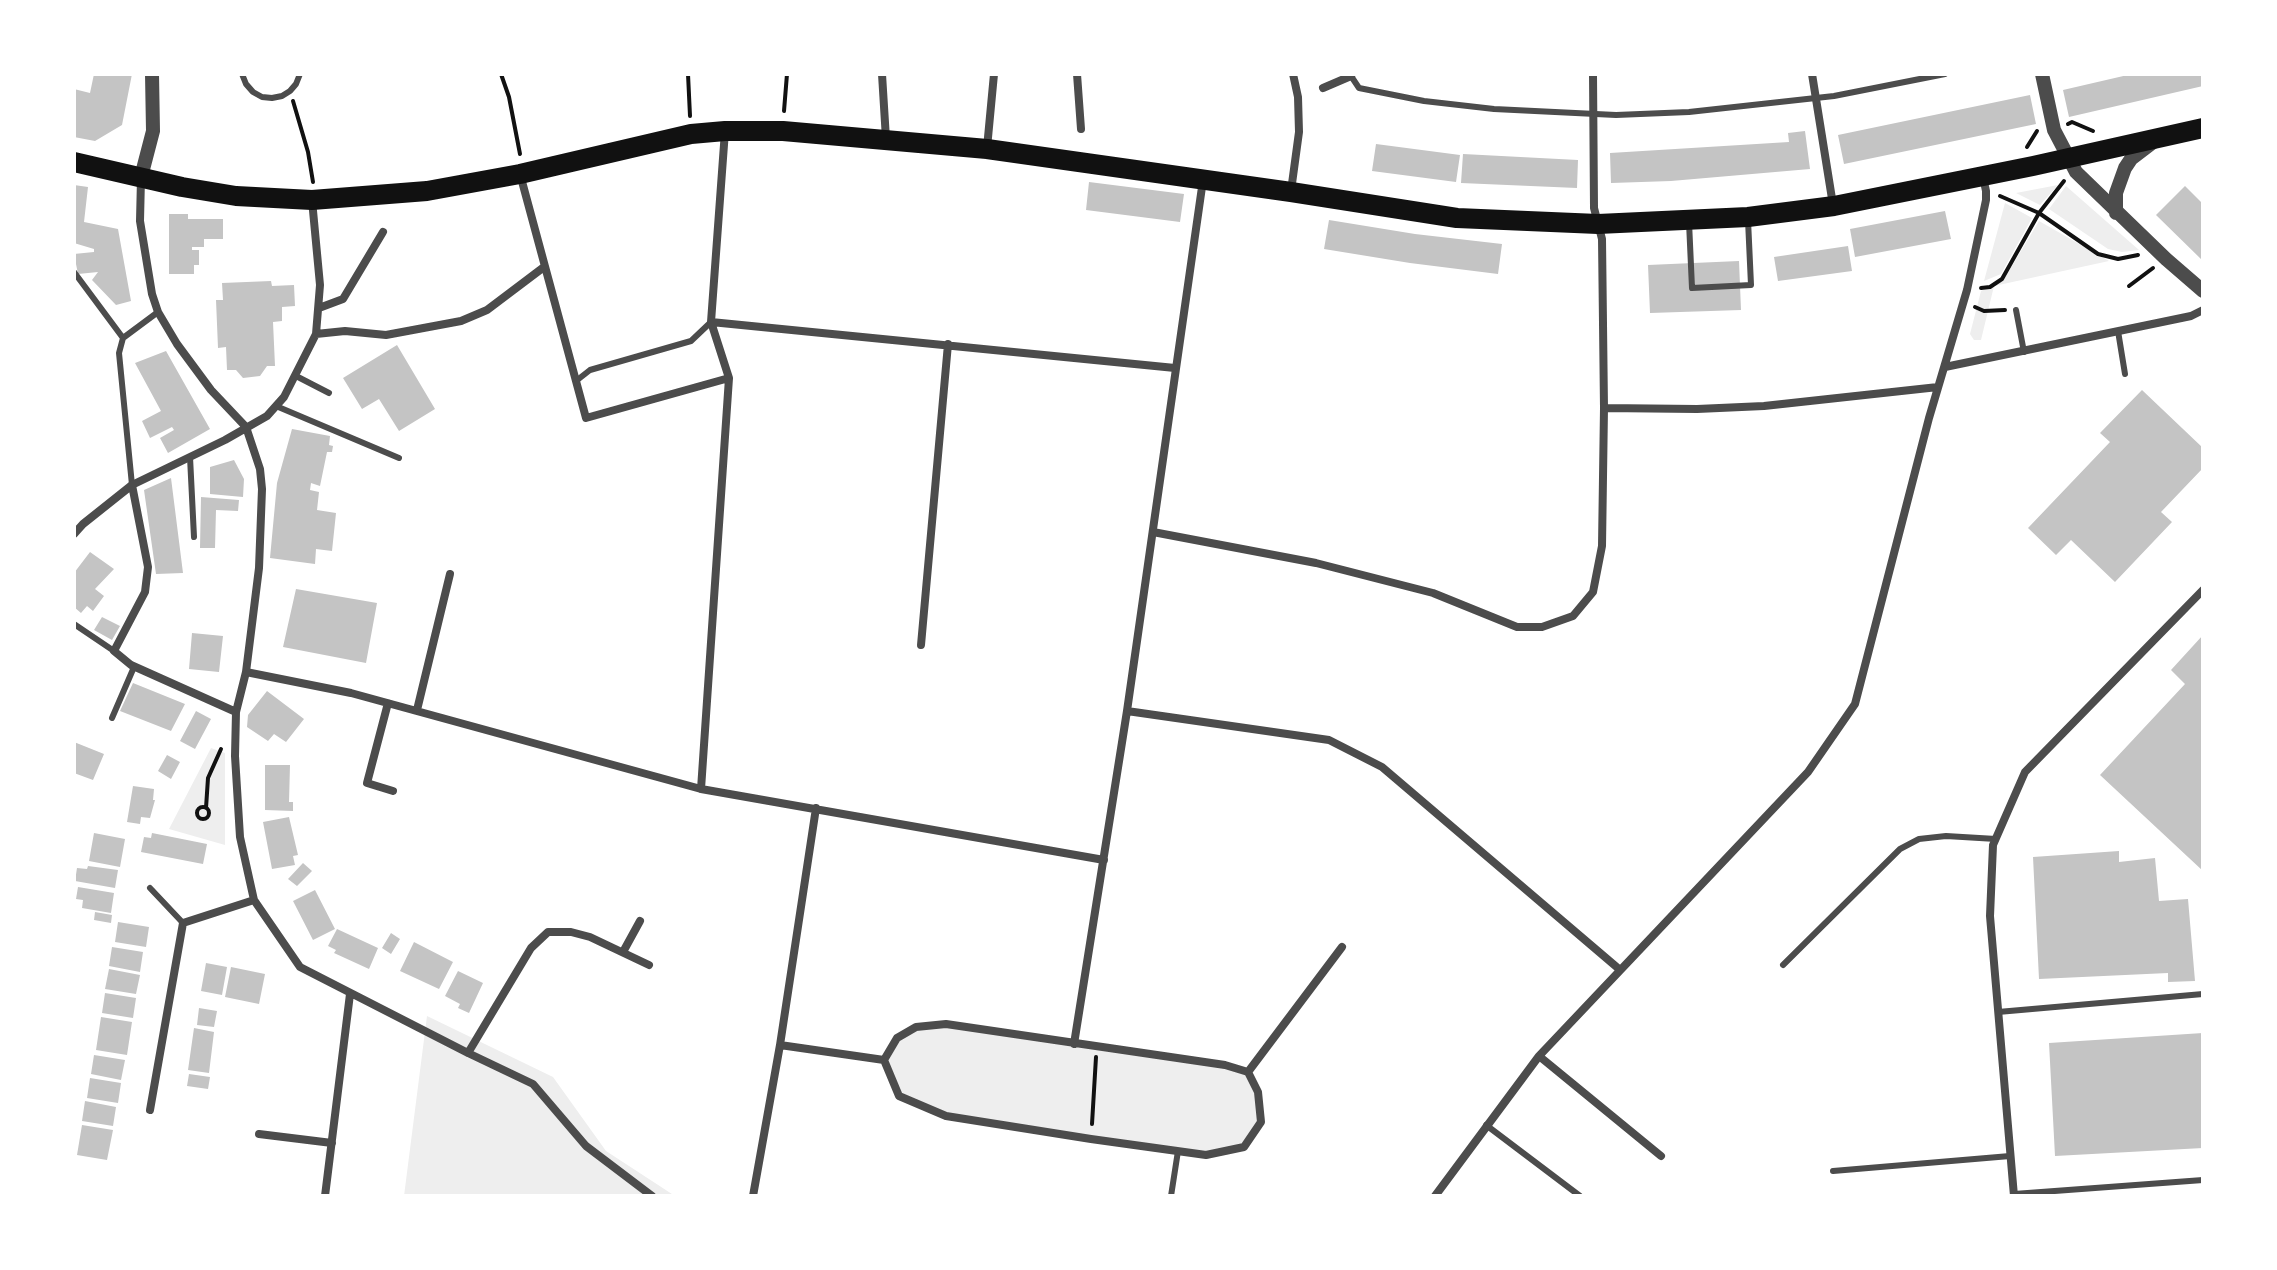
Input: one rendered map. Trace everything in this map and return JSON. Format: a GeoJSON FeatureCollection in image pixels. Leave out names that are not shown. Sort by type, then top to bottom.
{"type":"FeatureCollection","features":[{"type":"Feature","properties":{"kind":"highway"},"geometry":{"type":"LineString","coordinates":[[74,162],[236,196],[312,200],[427,191],[520,174],[691,134],[783,131],[987,149],[1457,218],[1598,224],[1748,217],[1984,183],[2068,158],[2203,128]]}},
{"type":"Feature","properties":{"kind":"street"},"geometry":{"type":"LineString","coordinates":[[152,74],[153,131],[141,177],[140,221],[152,294],[158,312],[177,344],[211,390],[246,427],[255,450],[262,489],[259,568],[246,672],[236,712],[235,756],[240,837],[254,900],[300,967],[533,1084],[586,1146],[652,1196]]}},
{"type":"Feature","properties":{"kind":"street"},"geometry":{"type":"LineString","coordinates":[[882,74],[886,139]]}},
{"type":"Feature","properties":{"kind":"street"},"geometry":{"type":"LineString","coordinates":[[987,149],[994,74]]}},
{"type":"Feature","properties":{"kind":"street"},"geometry":{"type":"LineString","coordinates":[[1077,74],[1081,129]]}},
{"type":"Feature","properties":{"kind":"street"},"geometry":{"type":"LineString","coordinates":[[1291,192],[1299,132],[1298,97],[1293,74]]}},
{"type":"Feature","properties":{"kind":"street"},"geometry":{"type":"LineString","coordinates":[[1153,532],[1316,563],[1433,593],[1517,627],[1542,627],[1573,616],[1593,592],[1602,546],[1602,239],[1594,208],[1593,74]]}},
{"type":"Feature","properties":{"kind":"street"},"geometry":{"type":"LineString","coordinates":[[1812,74],[1834,206]]}},
{"type":"Feature","properties":{"kind":"street"},"geometry":{"type":"LineString","coordinates":[[2042,74],[2054,130],[2076,172],[2116,213],[2203,291]]}},
{"type":"Feature","properties":{"kind":"street"},"geometry":{"type":"LineString","coordinates":[[1323,88],[1352,75]]}},
{"type":"Feature","properties":{"kind":"street"},"geometry":{"type":"LineString","coordinates":[[701,789],[729,378],[711,322],[725,131]]}},
{"type":"Feature","properties":{"kind":"street"},"geometry":{"type":"LineString","coordinates":[[2116,213],[2116,193],[2125,168],[2142,149],[2160,137]]}},
{"type":"Feature","properties":{"kind":"street"},"geometry":{"type":"LineString","coordinates":[[520,174],[586,418],[729,378]]}},
{"type":"Feature","properties":{"kind":"street"},"geometry":{"type":"LineString","coordinates":[[1074,1044],[1127,711],[1203,179]]}},
{"type":"Feature","properties":{"kind":"street"},"geometry":{"type":"LineString","coordinates":[[1435,1196],[1539,1056],[1808,772],[1855,704],[1938,387],[1967,290],[1984,183]]}},
{"type":"Feature","properties":{"kind":"street"},"geometry":{"type":"LineString","coordinates":[[74,534],[132,485],[267,416],[284,397],[316,334],[320,285],[312,200]]}},
{"type":"Feature","properties":{"kind":"street"},"geometry":{"type":"LineString","coordinates":[[319,308],[343,299],[383,232]]}},
{"type":"Feature","properties":{"kind":"street"},"geometry":{"type":"LineString","coordinates":[[316,334],[345,331],[386,335],[461,321],[487,310],[544,267]]}},
{"type":"Feature","properties":{"kind":"street"},"geometry":{"type":"LineString","coordinates":[[1945,367],[2191,316],[2203,310]]}},
{"type":"Feature","properties":{"kind":"street"},"geometry":{"type":"LineString","coordinates":[[711,322],[1175,368]]}},
{"type":"Feature","properties":{"kind":"street"},"geometry":{"type":"LineString","coordinates":[[921,645],[948,344]]}},
{"type":"Feature","properties":{"kind":"street"},"geometry":{"type":"LineString","coordinates":[[1604,408],[1764,406],[1938,387]]}},
{"type":"Feature","properties":{"kind":"street"},"geometry":{"type":"LineString","coordinates":[[132,485],[148,567],[145,592],[114,651],[134,667],[236,712]]}},
{"type":"Feature","properties":{"kind":"street"},"geometry":{"type":"LineString","coordinates":[[417,710],[450,574]]}},
{"type":"Feature","properties":{"kind":"street"},"geometry":{"type":"LineString","coordinates":[[2014,1195],[1990,916],[1993,845],[2025,772],[2203,590]]}},
{"type":"Feature","properties":{"kind":"street"},"geometry":{"type":"LineString","coordinates":[[246,672],[351,693],[701,789],[1104,860]]}},
{"type":"Feature","properties":{"kind":"street"},"geometry":{"type":"LineString","coordinates":[[388,703],[367,783],[393,791]]}},
{"type":"Feature","properties":{"kind":"street"},"geometry":{"type":"LineString","coordinates":[[1127,711],[1329,740],[1369,760],[1394,777],[1619,969]]}},
{"type":"Feature","properties":{"kind":"street"},"geometry":{"type":"LineString","coordinates":[[753,1196],[780,1045],[816,808]]}},
{"type":"Feature","properties":{"kind":"street"},"geometry":{"type":"LineString","coordinates":[[150,1110],[183,923],[254,900]]}},
{"type":"Feature","properties":{"kind":"street"},"geometry":{"type":"LineString","coordinates":[[623,952],[640,921]]}},
{"type":"Feature","properties":{"kind":"street"},"geometry":{"type":"LineString","coordinates":[[468,1053],[531,948],[548,932],[580,934],[649,965]]}},
{"type":"Feature","properties":{"kind":"street"},"geometry":{"type":"LineString","coordinates":[[1248,1072],[1342,947]]}},
{"type":"Feature","properties":{"kind":"street"},"geometry":{"type":"LineString","coordinates":[[325,1196],[350,994]]}},
{"type":"Feature","properties":{"kind":"street"},"geometry":{"type":"LineString","coordinates":[[946,1024],[1225,1065],[1248,1072],[1258,1092],[1261,1122],[1244,1147],[1206,1155],[946,1116],[899,1096],[884,1060],[897,1038],[916,1027],[946,1024]]}},
{"type":"Feature","properties":{"kind":"street"},"geometry":{"type":"LineString","coordinates":[[780,1045],[884,1060]]}},
{"type":"Feature","properties":{"kind":"street"},"geometry":{"type":"LineString","coordinates":[[1539,1056],[1661,1156]]}},
{"type":"Feature","properties":{"kind":"street"},"geometry":{"type":"LineString","coordinates":[[259,1134],[332,1143]]}},
{"type":"Feature","properties":{"kind":"lane"},"geometry":{"type":"LineString","coordinates":[[242,74],[246,84],[262,97],[272,98],[290,91],[300,74]]}},
{"type":"Feature","properties":{"kind":"lane"},"geometry":{"type":"LineString","coordinates":[[1352,75],[1359,88],[1424,101],[1494,109],[1592,114],[1689,112],[1834,96],[1945,74]]}},
{"type":"Feature","properties":{"kind":"lane"},"geometry":{"type":"LineString","coordinates":[[1689,221],[1692,288],[1751,285],[1748,217]]}},
{"type":"Feature","properties":{"kind":"lane"},"geometry":{"type":"LineString","coordinates":[[74,272],[123,338]]}},
{"type":"Feature","properties":{"kind":"lane"},"geometry":{"type":"LineString","coordinates":[[2016,310],[2024,352]]}},
{"type":"Feature","properties":{"kind":"lane"},"geometry":{"type":"LineString","coordinates":[[132,485],[119,353],[123,338],[158,312]]}},
{"type":"Feature","properties":{"kind":"lane"},"geometry":{"type":"LineString","coordinates":[[576,381],[590,370],[691,341],[711,322]]}},
{"type":"Feature","properties":{"kind":"lane"},"geometry":{"type":"LineString","coordinates":[[2118,331],[2125,374]]}},
{"type":"Feature","properties":{"kind":"lane"},"geometry":{"type":"LineString","coordinates":[[296,376],[329,393]]}},
{"type":"Feature","properties":{"kind":"lane"},"geometry":{"type":"LineString","coordinates":[[276,406],[399,458]]}},
{"type":"Feature","properties":{"kind":"lane"},"geometry":{"type":"LineString","coordinates":[[190,457],[194,537]]}},
{"type":"Feature","properties":{"kind":"lane"},"geometry":{"type":"LineString","coordinates":[[74,624],[114,651]]}},
{"type":"Feature","properties":{"kind":"lane"},"geometry":{"type":"LineString","coordinates":[[112,718],[134,667]]}},
{"type":"Feature","properties":{"kind":"lane"},"geometry":{"type":"LineString","coordinates":[[1783,965],[1900,849],[1919,839],[1946,836],[1996,839]]}},
{"type":"Feature","properties":{"kind":"lane"},"geometry":{"type":"LineString","coordinates":[[150,888],[183,923]]}},
{"type":"Feature","properties":{"kind":"lane"},"geometry":{"type":"LineString","coordinates":[[1998,1012],[2203,994]]}},
{"type":"Feature","properties":{"kind":"lane"},"geometry":{"type":"LineString","coordinates":[[1486,1125],[1580,1196]]}},
{"type":"Feature","properties":{"kind":"lane"},"geometry":{"type":"LineString","coordinates":[[1171,1196],[1178,1151]]}},
{"type":"Feature","properties":{"kind":"lane"},"geometry":{"type":"LineString","coordinates":[[1833,1171],[2010,1156]]}},
{"type":"Feature","properties":{"kind":"lane"},"geometry":{"type":"LineString","coordinates":[[2014,1195],[2203,1180]]}},
{"type":"Feature","properties":{"kind":"path"},"geometry":{"type":"LineString","coordinates":[[501,74],[509,97],[519,154],[528,152]]}},
{"type":"Feature","properties":{"kind":"path"},"geometry":{"type":"LineString","coordinates":[[688,74],[691,134]]}},
{"type":"Feature","properties":{"kind":"path"},"geometry":{"type":"LineString","coordinates":[[783,131],[787,74]]}},
{"type":"Feature","properties":{"kind":"path"},"geometry":{"type":"LineString","coordinates":[[290,91],[308,152],[313,179],[312,200]]}},
{"type":"Feature","properties":{"kind":"path"},"geometry":{"type":"LineString","coordinates":[[1967,290],[1990,287],[2002,279],[2039,213],[2066,180],[2082,193],[2090,186]]}},
{"type":"Feature","properties":{"kind":"path"},"geometry":{"type":"LineString","coordinates":[[1984,183],[2039,213],[2098,254],[2118,259],[2162,255]]}},
{"type":"Feature","properties":{"kind":"path"},"geometry":{"type":"LineString","coordinates":[[2129,286],[2162,255]]}},
{"type":"Feature","properties":{"kind":"path"},"geometry":{"type":"LineString","coordinates":[[1963,302],[1984,311],[2016,310]]}},
{"type":"Feature","properties":{"kind":"path"},"geometry":{"type":"LineString","coordinates":[[206,808],[208,778],[236,712]]}},
{"type":"Feature","properties":{"kind":"path"},"geometry":{"type":"LineString","coordinates":[[1091,1139],[1097,1047]]}},
{"type":"Feature","properties":{"kind":"shaded area"},"geometry":{"type":"Polygon","coordinates":[[[2058,185],[2040,205],[2016,193],[2058,185]]]}},
{"type":"Feature","properties":{"kind":"shaded area"},"geometry":{"type":"Polygon","coordinates":[[[2066,186],[2139,250],[2122,252],[2108,249],[2049,209],[2066,186]]]}},
{"type":"Feature","properties":{"kind":"shaded area"},"geometry":{"type":"Polygon","coordinates":[[[2005,203],[2032,218],[2001,274],[1984,281],[2005,203]]]}},
{"type":"Feature","properties":{"kind":"shaded area"},"geometry":{"type":"Polygon","coordinates":[[[2039,221],[2109,261],[1994,286],[1981,340],[1974,340],[1970,334],[1981,291],[2003,281],[2039,221]]]}},
{"type":"Feature","properties":{"kind":"shaded area"},"geometry":{"type":"Polygon","coordinates":[[[211,748],[225,753],[225,845],[169,829],[211,748]]]}},
{"type":"Feature","properties":{"kind":"shaded area"},"geometry":{"type":"Polygon","coordinates":[[[427,1016],[553,1077],[606,1151],[675,1196],[404,1196],[427,1016]]]}},
{"type":"Feature","properties":{"kind":"shaded area"},"geometry":{"type":"Polygon","coordinates":[[[946,1024],[1248,1072],[1258,1092],[1261,1122],[1244,1147],[1206,1155],[946,1116],[899,1096],[884,1060],[897,1038],[916,1027],[946,1024]]]}},
{"type":"Feature","properties":{"kind":"building"},"geometry":{"type":"Polygon","coordinates":[[[94,74],[132,74],[122,125],[95,141],[74,137],[74,89],[90,93],[94,74]]]}},
{"type":"Feature","properties":{"kind":"building"},"geometry":{"type":"Polygon","coordinates":[[[2132,74],[2203,74],[2203,86],[2069,117],[2063,90],[2132,74]]]}},
{"type":"Feature","properties":{"kind":"building"},"geometry":{"type":"Polygon","coordinates":[[[2030,95],[2036,124],[1844,164],[1838,135],[2030,95]]]}},
{"type":"Feature","properties":{"kind":"building"},"geometry":{"type":"Polygon","coordinates":[[[1805,131],[1810,169],[1611,183],[1610,153],[1789,142],[1788,133],[1805,131]]]}},
{"type":"Feature","properties":{"kind":"building"},"geometry":{"type":"Polygon","coordinates":[[[1376,144],[1460,155],[1456,182],[1372,171],[1376,144]]]}},
{"type":"Feature","properties":{"kind":"building"},"geometry":{"type":"Polygon","coordinates":[[[1463,154],[1578,160],[1577,188],[1461,183],[1463,154]]]}},
{"type":"Feature","properties":{"kind":"building"},"geometry":{"type":"Polygon","coordinates":[[[1089,182],[1184,194],[1180,222],[1086,210],[1089,182]]]}},
{"type":"Feature","properties":{"kind":"building"},"geometry":{"type":"Polygon","coordinates":[[[74,185],[88,187],[84,222],[118,229],[131,301],[116,305],[92,280],[98,272],[78,274],[74,254],[94,252],[94,249],[74,243],[74,185]]]}},
{"type":"Feature","properties":{"kind":"building"},"geometry":{"type":"Polygon","coordinates":[[[2185,186],[2203,204],[2203,261],[2156,215],[2185,186]]]}},
{"type":"Feature","properties":{"kind":"building"},"geometry":{"type":"Polygon","coordinates":[[[1945,211],[1951,239],[1855,257],[1850,229],[1945,211]]]}},
{"type":"Feature","properties":{"kind":"building"},"geometry":{"type":"Polygon","coordinates":[[[169,214],[188,214],[188,219],[223,219],[223,239],[204,239],[204,247],[192,247],[192,250],[199,250],[199,265],[194,265],[194,274],[169,274],[169,214]]]}},
{"type":"Feature","properties":{"kind":"building"},"geometry":{"type":"Polygon","coordinates":[[[1329,220],[1502,244],[1498,274],[1324,249],[1329,220]]]}},
{"type":"Feature","properties":{"kind":"building"},"geometry":{"type":"Polygon","coordinates":[[[1848,246],[1852,271],[1778,281],[1774,257],[1848,246]]]}},
{"type":"Feature","properties":{"kind":"building"},"geometry":{"type":"Polygon","coordinates":[[[1739,261],[1741,310],[1650,313],[1648,265],[1739,261]]]}},
{"type":"Feature","properties":{"kind":"building"},"geometry":{"type":"Polygon","coordinates":[[[271,281],[272,286],[294,285],[295,306],[282,307],[282,321],[273,322],[275,366],[267,366],[260,376],[243,378],[236,370],[227,370],[226,347],[218,348],[216,300],[223,300],[222,283],[271,281]]]}},
{"type":"Feature","properties":{"kind":"building"},"geometry":{"type":"Polygon","coordinates":[[[397,345],[435,409],[399,431],[379,399],[362,409],[343,378],[397,345]]]}},
{"type":"Feature","properties":{"kind":"building"},"geometry":{"type":"Polygon","coordinates":[[[166,351],[210,429],[168,453],[160,438],[174,430],[172,427],[150,438],[142,421],[161,411],[135,363],[166,351]]]}},
{"type":"Feature","properties":{"kind":"building"},"geometry":{"type":"Polygon","coordinates":[[[2142,390],[2203,448],[2203,468],[2161,512],[2172,522],[2115,582],[2071,540],[2056,555],[2028,528],[2110,442],[2100,433],[2142,390]]]}},
{"type":"Feature","properties":{"kind":"building"},"geometry":{"type":"Polygon","coordinates":[[[292,429],[330,436],[329,445],[333,446],[332,452],[327,452],[320,486],[311,483],[310,490],[319,492],[317,510],[336,513],[332,551],[316,549],[315,564],[270,558],[277,483],[292,429]]]}},
{"type":"Feature","properties":{"kind":"building"},"geometry":{"type":"Polygon","coordinates":[[[234,460],[244,479],[243,497],[210,494],[210,467],[234,460]]]}},
{"type":"Feature","properties":{"kind":"building"},"geometry":{"type":"Polygon","coordinates":[[[171,478],[183,573],[156,574],[144,490],[171,478]]]}},
{"type":"Feature","properties":{"kind":"building"},"geometry":{"type":"Polygon","coordinates":[[[201,497],[239,500],[238,511],[216,510],[215,548],[200,548],[201,497]]]}},
{"type":"Feature","properties":{"kind":"building"},"geometry":{"type":"Polygon","coordinates":[[[90,552],[114,569],[95,589],[104,596],[93,611],[87,606],[81,613],[74,607],[74,573],[90,552]]]}},
{"type":"Feature","properties":{"kind":"building"},"geometry":{"type":"Polygon","coordinates":[[[296,589],[377,603],[366,663],[283,647],[296,589]]]}},
{"type":"Feature","properties":{"kind":"building"},"geometry":{"type":"Polygon","coordinates":[[[102,617],[120,626],[112,640],[94,630],[102,617]]]}},
{"type":"Feature","properties":{"kind":"building"},"geometry":{"type":"Polygon","coordinates":[[[192,633],[223,636],[219,672],[189,669],[192,633]]]}},
{"type":"Feature","properties":{"kind":"building"},"geometry":{"type":"Polygon","coordinates":[[[2203,635],[2203,871],[2100,775],[2185,684],[2171,670],[2203,635]]]}},
{"type":"Feature","properties":{"kind":"building"},"geometry":{"type":"Polygon","coordinates":[[[133,683],[185,704],[171,731],[120,711],[133,683]]]}},
{"type":"Feature","properties":{"kind":"building"},"geometry":{"type":"Polygon","coordinates":[[[267,691],[304,719],[286,742],[274,734],[268,741],[247,727],[248,715],[267,691]]]}},
{"type":"Feature","properties":{"kind":"building"},"geometry":{"type":"Polygon","coordinates":[[[196,711],[211,719],[195,749],[180,741],[196,711]]]}},
{"type":"Feature","properties":{"kind":"building"},"geometry":{"type":"Polygon","coordinates":[[[74,742],[104,754],[93,780],[74,773],[74,742]]]}},
{"type":"Feature","properties":{"kind":"building"},"geometry":{"type":"Polygon","coordinates":[[[167,755],[180,762],[171,779],[158,771],[167,755]]]}},
{"type":"Feature","properties":{"kind":"building"},"geometry":{"type":"Polygon","coordinates":[[[265,765],[290,765],[289,802],[293,802],[293,811],[265,810],[265,765]]]}},
{"type":"Feature","properties":{"kind":"building"},"geometry":{"type":"Polygon","coordinates":[[[133,786],[154,789],[155,800],[150,818],[141,817],[140,824],[127,822],[133,786]]]}},
{"type":"Feature","properties":{"kind":"building"},"geometry":{"type":"Polygon","coordinates":[[[289,817],[298,855],[293,856],[295,865],[272,869],[263,822],[289,817]]]}},
{"type":"Feature","properties":{"kind":"building"},"geometry":{"type":"Polygon","coordinates":[[[94,833],[125,839],[120,867],[89,861],[94,833]]]}},
{"type":"Feature","properties":{"kind":"building"},"geometry":{"type":"Polygon","coordinates":[[[152,833],[207,844],[203,864],[141,852],[144,837],[151,838],[152,833]]]}},
{"type":"Feature","properties":{"kind":"building"},"geometry":{"type":"Polygon","coordinates":[[[2119,851],[2119,862],[2155,858],[2159,901],[2188,899],[2195,981],[2168,982],[2168,973],[2039,979],[2033,857],[2119,851]]]}},
{"type":"Feature","properties":{"kind":"building"},"geometry":{"type":"Polygon","coordinates":[[[303,863],[312,871],[297,886],[288,879],[303,863]]]}},
{"type":"Feature","properties":{"kind":"building"},"geometry":{"type":"Polygon","coordinates":[[[88,866],[118,870],[115,888],[75,881],[77,868],[87,869],[88,866]]]}},
{"type":"Feature","properties":{"kind":"building"},"geometry":{"type":"Polygon","coordinates":[[[78,887],[114,893],[111,913],[82,908],[83,900],[76,899],[78,887]]]}},
{"type":"Feature","properties":{"kind":"building"},"geometry":{"type":"Polygon","coordinates":[[[315,890],[335,929],[313,940],[293,901],[315,890]]]}},
{"type":"Feature","properties":{"kind":"building"},"geometry":{"type":"Polygon","coordinates":[[[95,912],[112,915],[111,923],[94,920],[95,912]]]}},
{"type":"Feature","properties":{"kind":"building"},"geometry":{"type":"Polygon","coordinates":[[[118,922],[149,927],[146,947],[115,942],[118,922]]]}},
{"type":"Feature","properties":{"kind":"building"},"geometry":{"type":"Polygon","coordinates":[[[337,929],[378,948],[369,969],[334,953],[336,950],[328,946],[337,929]]]}},
{"type":"Feature","properties":{"kind":"building"},"geometry":{"type":"Polygon","coordinates":[[[391,933],[400,939],[391,954],[382,948],[391,933]]]}},
{"type":"Feature","properties":{"kind":"building"},"geometry":{"type":"Polygon","coordinates":[[[414,942],[453,962],[439,989],[400,971],[414,942]]]}},
{"type":"Feature","properties":{"kind":"building"},"geometry":{"type":"Polygon","coordinates":[[[112,947],[143,952],[140,972],[109,966],[112,947]]]}},
{"type":"Feature","properties":{"kind":"building"},"geometry":{"type":"Polygon","coordinates":[[[206,963],[227,967],[222,995],[201,991],[206,963]]]}},
{"type":"Feature","properties":{"kind":"building"},"geometry":{"type":"Polygon","coordinates":[[[231,967],[265,974],[259,1004],[225,997],[231,967]]]}},
{"type":"Feature","properties":{"kind":"building"},"geometry":{"type":"Polygon","coordinates":[[[109,969],[140,975],[136,994],[105,989],[109,969]]]}},
{"type":"Feature","properties":{"kind":"building"},"geometry":{"type":"Polygon","coordinates":[[[458,971],[483,983],[469,1013],[445,996],[458,971]]]}},
{"type":"Feature","properties":{"kind":"building"},"geometry":{"type":"Polygon","coordinates":[[[105,993],[136,998],[133,1018],[102,1013],[105,993]]]}},
{"type":"Feature","properties":{"kind":"building"},"geometry":{"type":"Polygon","coordinates":[[[199,1008],[217,1011],[214,1027],[197,1025],[199,1008]]]}},
{"type":"Feature","properties":{"kind":"building"},"geometry":{"type":"Polygon","coordinates":[[[101,1017],[132,1022],[127,1055],[96,1050],[101,1017]]]}},
{"type":"Feature","properties":{"kind":"building"},"geometry":{"type":"Polygon","coordinates":[[[194,1028],[214,1032],[209,1073],[188,1070],[194,1028]]]}},
{"type":"Feature","properties":{"kind":"building"},"geometry":{"type":"Polygon","coordinates":[[[2203,1033],[2203,1148],[2055,1156],[2049,1043],[2203,1033]]]}},
{"type":"Feature","properties":{"kind":"building"},"geometry":{"type":"Polygon","coordinates":[[[94,1055],[125,1060],[121,1080],[91,1074],[94,1055]]]}},
{"type":"Feature","properties":{"kind":"building"},"geometry":{"type":"Polygon","coordinates":[[[189,1074],[210,1077],[208,1089],[187,1086],[189,1074]]]}},
{"type":"Feature","properties":{"kind":"building"},"geometry":{"type":"Polygon","coordinates":[[[90,1078],[121,1083],[118,1103],[87,1098],[90,1078]]]}},
{"type":"Feature","properties":{"kind":"building"},"geometry":{"type":"Polygon","coordinates":[[[85,1101],[116,1107],[113,1126],[82,1121],[85,1101]]]}},
{"type":"Feature","properties":{"kind":"building"},"geometry":{"type":"Polygon","coordinates":[[[82,1125],[113,1130],[107,1160],[77,1155],[82,1125]]]}}]}
